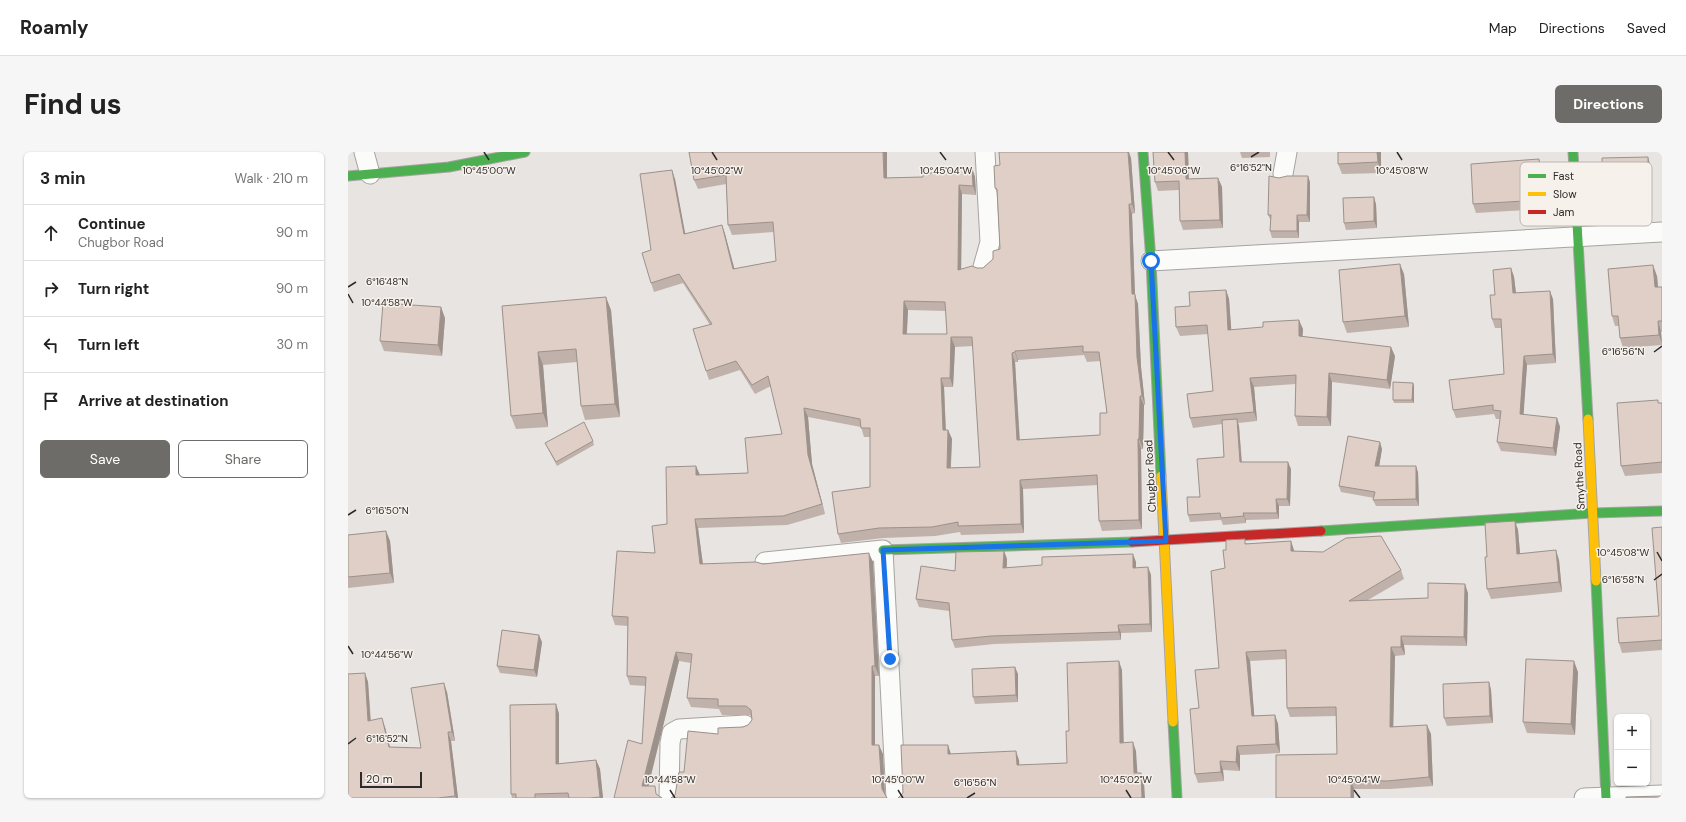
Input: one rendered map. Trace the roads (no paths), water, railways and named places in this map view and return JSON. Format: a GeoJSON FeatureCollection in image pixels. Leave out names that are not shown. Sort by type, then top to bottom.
{"type":"FeatureCollection","features":[{"type":"Feature","properties":{"kind":"street"},"geometry":{"type":"LineString","coordinates":[[364,152],[370,174]]}},
{"type":"Feature","properties":{"kind":"street"},"geometry":{"type":"LineString","coordinates":[[348,176],[449,167],[522,152]]}},
{"type":"Feature","properties":{"kind":"street"},"geometry":{"type":"LineString","coordinates":[[983,267],[990,242],[985,152]]}},
{"type":"Feature","properties":{"kind":"street","name":"Chugbor Road"},"geometry":{"type":"LineString","coordinates":[[1143,152],[1151,261],[1166,541],[1177,798]]}},
{"type":"Feature","properties":{"kind":"street"},"geometry":{"type":"LineString","coordinates":[[1283,174],[1287,152]]}},
{"type":"Feature","properties":{"kind":"street","name":"Smythe Road"},"geometry":{"type":"LineString","coordinates":[[1573,152],[1574,162]]}},
{"type":"Feature","properties":{"kind":"street","name":"Smythe Road"},"geometry":{"type":"LineString","coordinates":[[1578,226],[1606,797]]}},
{"type":"Feature","properties":{"kind":"street"},"geometry":{"type":"LineString","coordinates":[[1151,261],[1662,232]]}},
{"type":"Feature","properties":{"kind":"street"},"geometry":{"type":"LineString","coordinates":[[765,562],[883,550],[1166,541],[1592,513],[1662,510]]}},
{"type":"Feature","properties":{"kind":"street"},"geometry":{"type":"LineString","coordinates":[[883,550],[896,798]]}},
{"type":"Feature","properties":{"kind":"street"},"geometry":{"type":"LineString","coordinates":[[669,798],[670,743],[672,734],[679,729],[745,725]]}},
{"type":"Feature","properties":{"kind":"street"},"geometry":{"type":"LineString","coordinates":[[1584,798],[1662,795]]}}]}
